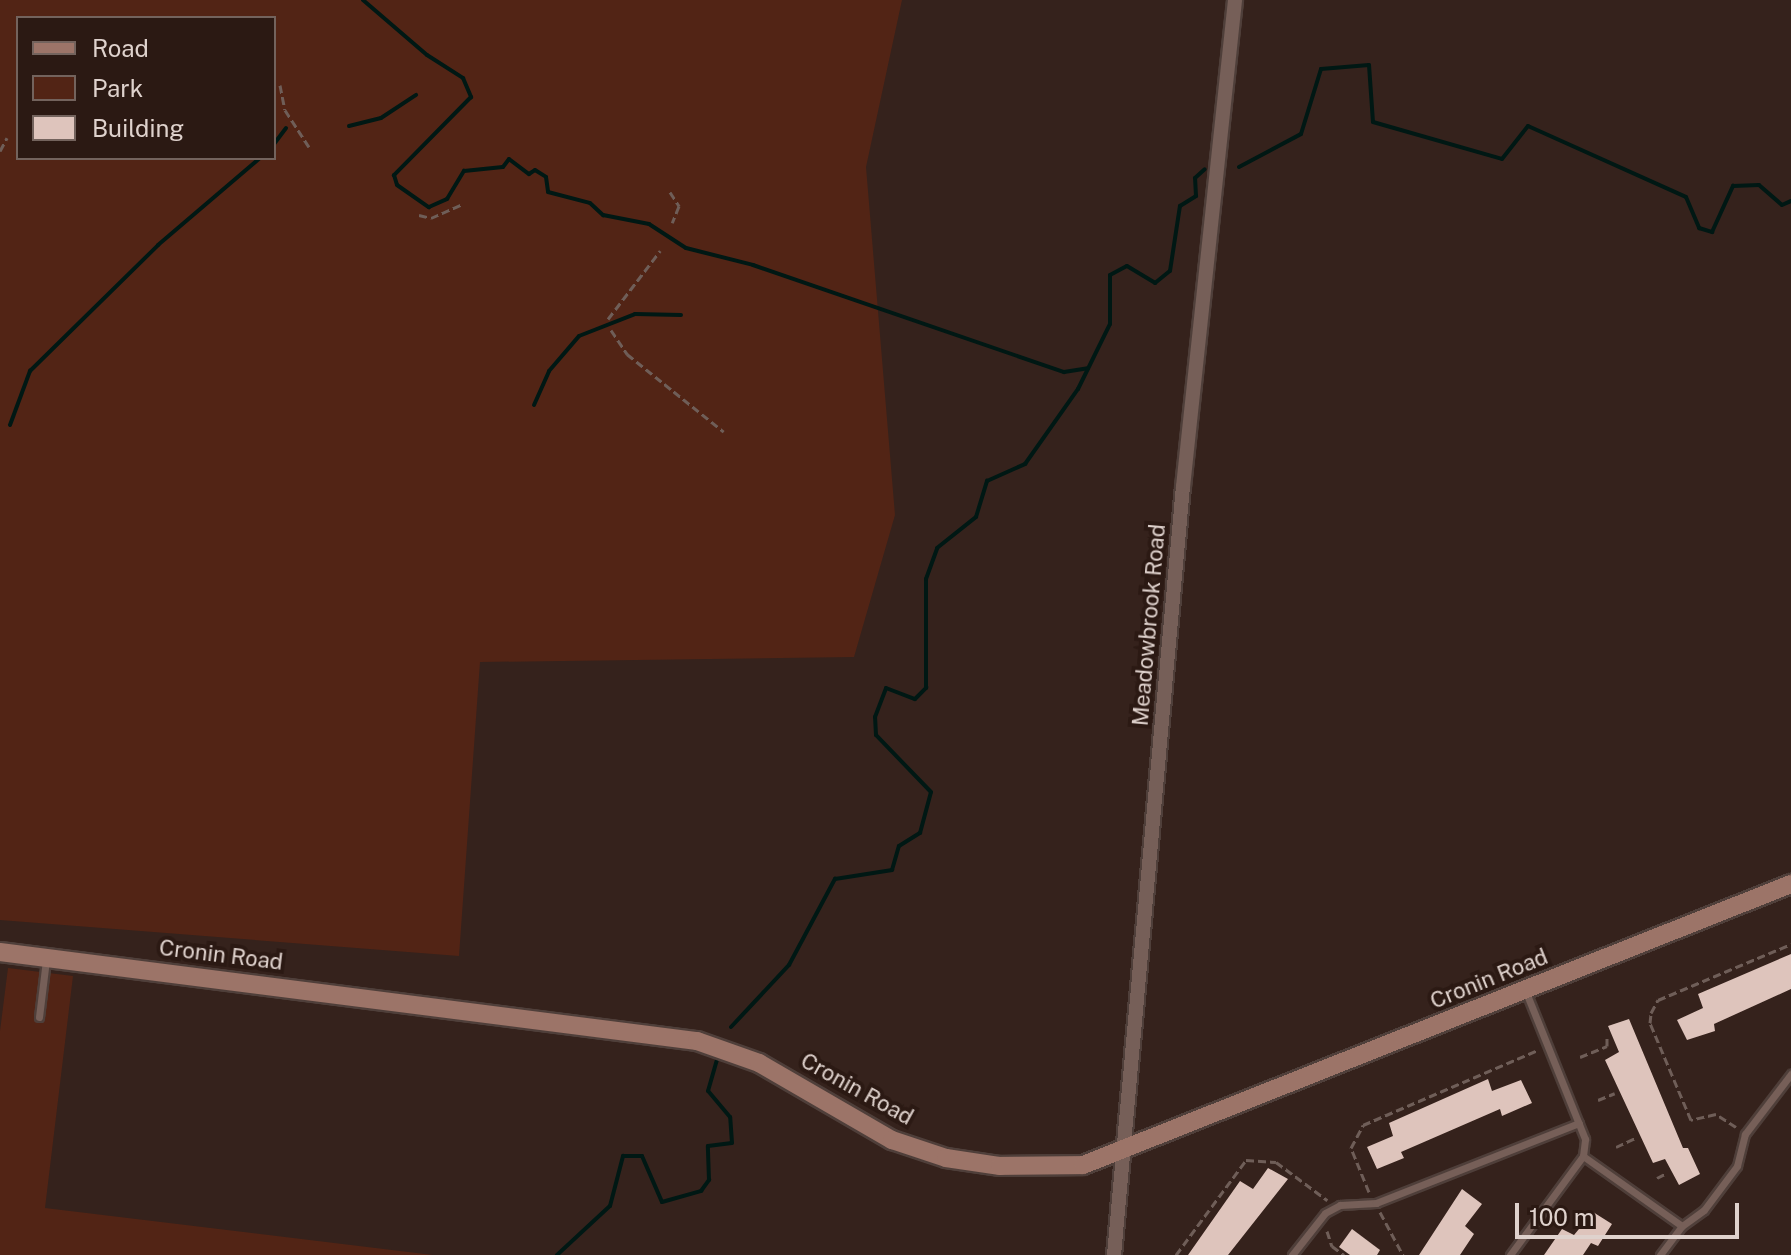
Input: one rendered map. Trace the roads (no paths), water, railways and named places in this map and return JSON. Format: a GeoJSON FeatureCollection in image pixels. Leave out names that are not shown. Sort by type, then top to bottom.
{"type":"FeatureCollection","features":[{"type":"Feature","properties":{"kind":"street","name":"Meadowbrook Road"},"geometry":{"type":"LineString","coordinates":[[1114,1255],[1127,1152],[1183,487],[1235,0]]}},
{"type":"Feature","properties":{"kind":"street","name":"Cronin Road"},"geometry":{"type":"LineString","coordinates":[[0,952],[697,1041],[759,1063],[892,1140],[946,1158],[1000,1166],[1083,1165],[1127,1152],[1791,884]]}},
{"type":"Feature","properties":{"kind":"lane"},"geometry":{"type":"LineString","coordinates":[[39,1017],[46,958]]}},
{"type":"Feature","properties":{"kind":"lane"},"geometry":{"type":"LineString","coordinates":[[1510,1255],[1583,1156],[1579,1123],[1525,990]]}},
{"type":"Feature","properties":{"kind":"lane"},"geometry":{"type":"LineString","coordinates":[[1660,1255],[1682,1226],[1704,1210],[1737,1166],[1745,1134],[1791,1074]]}},
{"type":"Feature","properties":{"kind":"lane"},"geometry":{"type":"LineString","coordinates":[[1292,1255],[1319,1221],[1340,1205],[1376,1203],[1579,1123]]}},
{"type":"Feature","properties":{"kind":"lane"},"geometry":{"type":"LineString","coordinates":[[1583,1156],[1682,1226]]}},
{"type":"Feature","properties":{"kind":"waterway"},"geometry":{"type":"LineString","coordinates":[[363,0],[427,55],[463,78],[471,97],[394,175],[397,185],[429,207],[447,199],[464,171],[503,167],[509,159],[529,174],[535,170],[546,177],[548,192],[590,203],[603,215],[649,224],[686,248],[753,265],[1064,372],[1088,368]]}},
{"type":"Feature","properties":{"kind":"waterway"},"geometry":{"type":"LineString","coordinates":[[1239,167],[1301,134],[1321,69],[1369,65],[1373,122],[1502,159],[1528,126],[1686,197],[1699,228],[1712,232],[1733,186],[1759,185],[1782,205],[1791,201]]}},
{"type":"Feature","properties":{"kind":"waterway"},"geometry":{"type":"LineString","coordinates":[[349,126],[381,118],[416,95]]}},
{"type":"Feature","properties":{"kind":"waterway"},"geometry":{"type":"LineString","coordinates":[[276,141],[286,128]]}},
{"type":"Feature","properties":{"kind":"waterway"},"geometry":{"type":"LineString","coordinates":[[10,425],[30,371],[158,245],[258,160]]}},
{"type":"Feature","properties":{"kind":"waterway"},"geometry":{"type":"LineString","coordinates":[[731,1027],[789,965],[835,879],[892,870],[899,846],[920,833],[931,792],[876,735],[875,717],[886,688],[915,699],[926,688],[926,579],[937,548],[976,517],[987,481],[1025,464],[1078,389],[1110,324],[1110,275],[1127,266],[1155,283],[1170,271],[1180,206],[1196,196],[1195,178],[1205,169]]}},
{"type":"Feature","properties":{"kind":"waterway"},"geometry":{"type":"LineString","coordinates":[[534,405],[549,371],[579,336],[635,314],[681,315]]}},
{"type":"Feature","properties":{"kind":"waterway"},"geometry":{"type":"LineString","coordinates":[[557,1255],[610,1206],[623,1156],[642,1156],[662,1202],[701,1191],[709,1180],[708,1146],[732,1143],[730,1117],[708,1091],[717,1060]]}}]}
